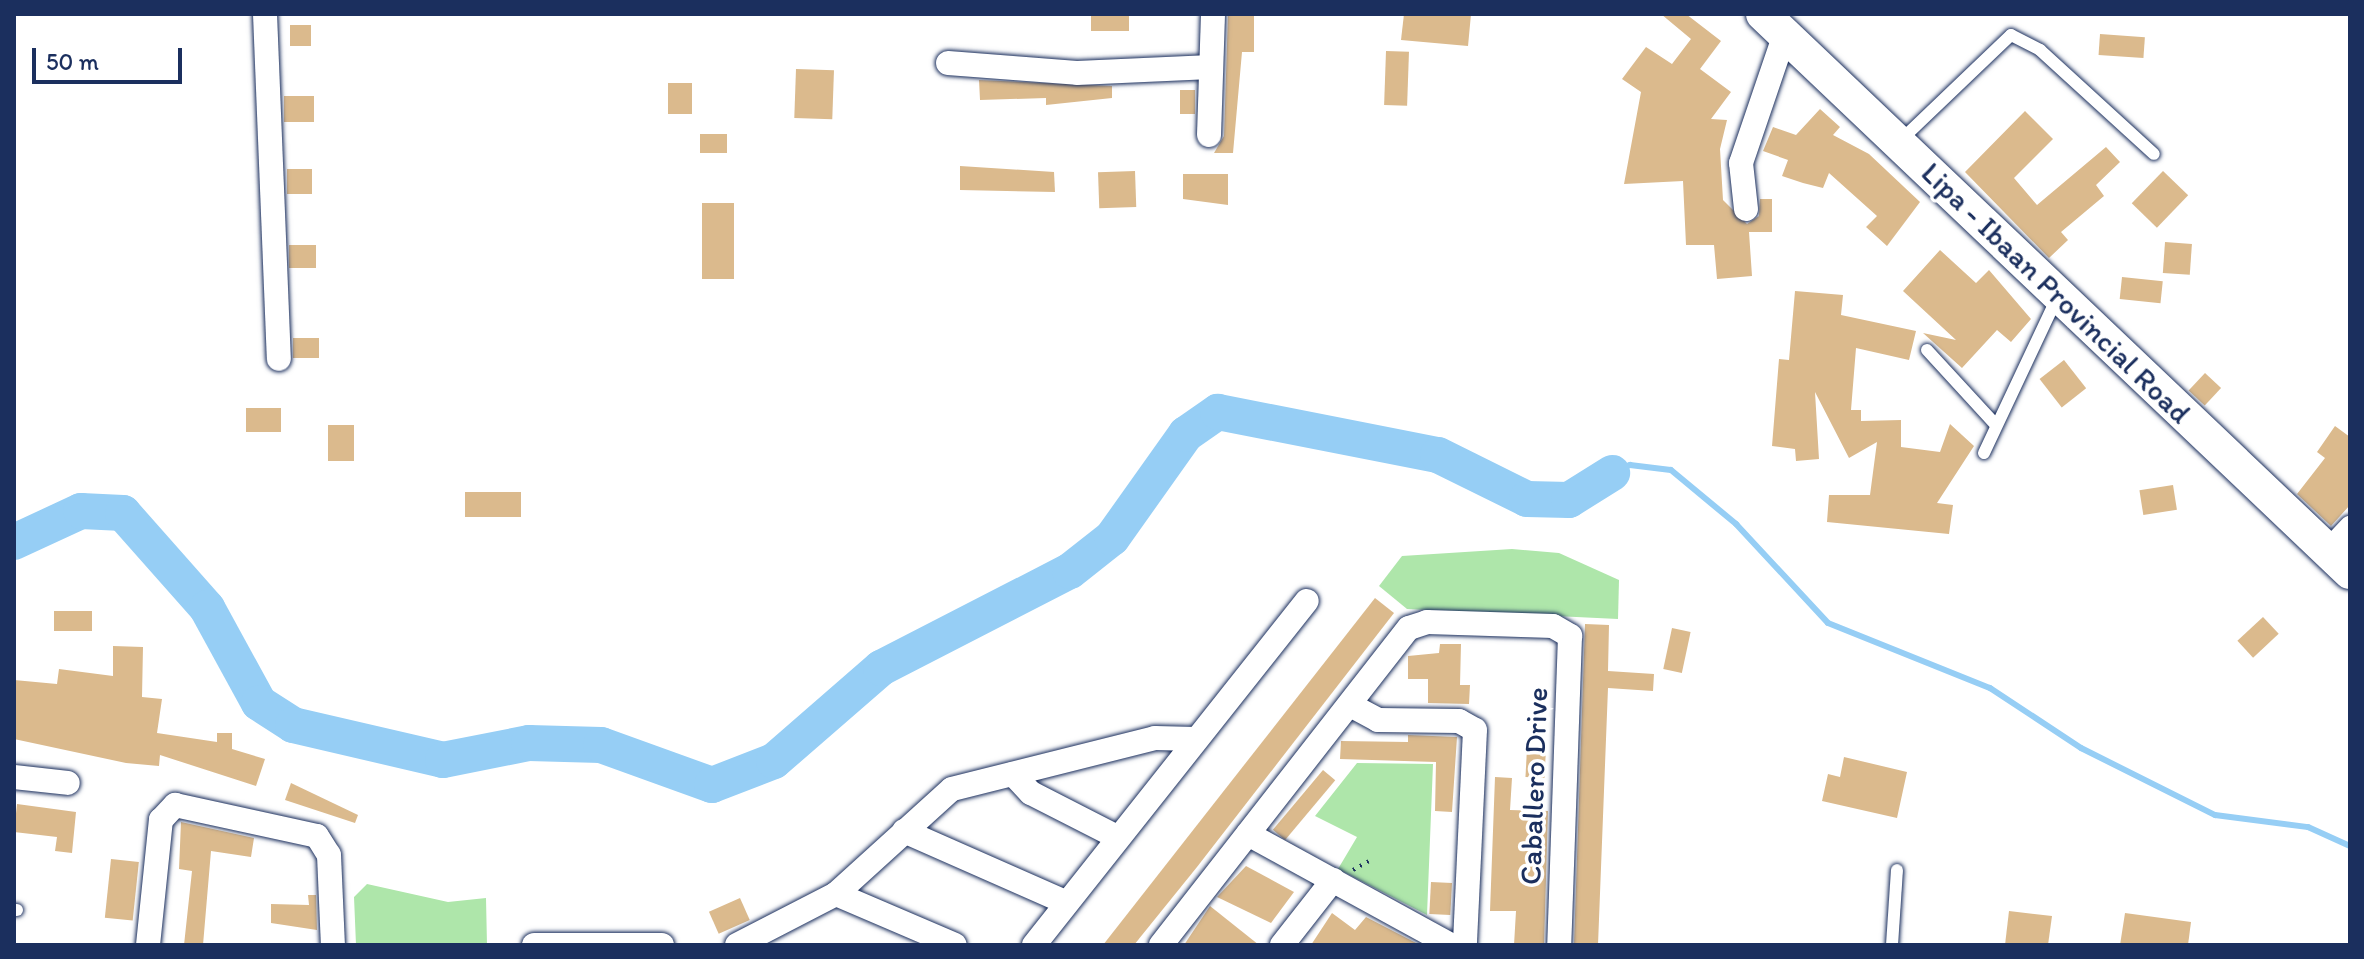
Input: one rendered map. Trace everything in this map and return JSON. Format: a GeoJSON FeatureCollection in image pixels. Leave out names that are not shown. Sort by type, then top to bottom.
{"type":"FeatureCollection","features":[{"type":"Feature","properties":{"kind":"main road","name":"Lipa - Ibaan Provincial Road"},"geometry":{"type":"LineString","coordinates":[[1774,24],[1901,140],[2057,298],[2343,551]]}},
{"type":"Feature","properties":{"kind":"street"},"geometry":{"type":"LineString","coordinates":[[265,14],[279,359]]}},
{"type":"Feature","properties":{"kind":"street"},"geometry":{"type":"LineString","coordinates":[[1209,135],[1213,14]]}},
{"type":"Feature","properties":{"kind":"street"},"geometry":{"type":"LineString","coordinates":[[1746,209],[1741,163],[1774,24]]}},
{"type":"Feature","properties":{"kind":"street"},"geometry":{"type":"LineString","coordinates":[[948,63],[1077,73],[1211,67]]}},
{"type":"Feature","properties":{"kind":"street"},"geometry":{"type":"LineString","coordinates":[[1034,945],[1065,902],[1307,601]]}},
{"type":"Feature","properties":{"kind":"street","name":"Caballero Drive"},"geometry":{"type":"LineString","coordinates":[[1352,706],[1415,624],[1566,630],[1572,643],[1559,945]]}},
{"type":"Feature","properties":{"kind":"street"},"geometry":{"type":"LineString","coordinates":[[1161,945],[1352,706],[1378,720],[1459,721],[1475,730],[1465,945]]}},
{"type":"Feature","properties":{"kind":"street"},"geometry":{"type":"LineString","coordinates":[[746,943],[836,894],[952,789],[1155,738],[1196,739]]}},
{"type":"Feature","properties":{"kind":"street"},"geometry":{"type":"LineString","coordinates":[[1013,774],[1031,793],[1117,837]]}},
{"type":"Feature","properties":{"kind":"street"},"geometry":{"type":"LineString","coordinates":[[14,777],[68,783]]}},
{"type":"Feature","properties":{"kind":"street"},"geometry":{"type":"LineString","coordinates":[[148,945],[161,820],[175,805],[317,836],[329,855],[333,945]]}},
{"type":"Feature","properties":{"kind":"street"},"geometry":{"type":"LineString","coordinates":[[904,831],[1065,902]]}},
{"type":"Feature","properties":{"kind":"street"},"geometry":{"type":"LineString","coordinates":[[1248,834],[1451,945]]}},
{"type":"Feature","properties":{"kind":"street"},"geometry":{"type":"LineString","coordinates":[[1282,945],[1333,880]]}},
{"type":"Feature","properties":{"kind":"street"},"geometry":{"type":"LineString","coordinates":[[836,894],[955,945]]}},
{"type":"Feature","properties":{"kind":"street"},"geometry":{"type":"LineString","coordinates":[[534,945],[662,945]]}},
{"type":"Feature","properties":{"kind":"lane"},"geometry":{"type":"LineString","coordinates":[[1901,140],[2011,35],[2040,50],[2154,154]]}},
{"type":"Feature","properties":{"kind":"lane"},"geometry":{"type":"LineString","coordinates":[[1984,453],[2057,298]]}},
{"type":"Feature","properties":{"kind":"lane"},"geometry":{"type":"LineString","coordinates":[[1927,350],[1996,425]]}},
{"type":"Feature","properties":{"kind":"lane"},"geometry":{"type":"LineString","coordinates":[[1892,945],[1897,870]]}},
{"type":"Feature","properties":{"kind":"green space"},"geometry":{"type":"Polygon","coordinates":[[[1512,549],[1559,553],[1619,580],[1618,619],[1407,609],[1379,586],[1402,556],[1512,549]]]}},
{"type":"Feature","properties":{"kind":"green space"},"geometry":{"type":"Polygon","coordinates":[[[1357,763],[1433,764],[1427,915],[1338,869],[1357,837],[1315,816],[1357,763]]]}},
{"type":"Feature","properties":{"kind":"green space"},"geometry":{"type":"Polygon","coordinates":[[[367,884],[448,902],[486,898],[487,945],[356,945],[354,897],[367,884]]]}},
{"type":"Feature","properties":{"kind":"building"},"geometry":{"type":"Polygon","coordinates":[[[1091,14],[1129,14],[1129,31],[1091,31],[1091,14]]]}},
{"type":"Feature","properties":{"kind":"building"},"geometry":{"type":"Polygon","coordinates":[[[1228,14],[1254,14],[1254,52],[1242,52],[1233,153],[1214,153],[1224,136],[1228,14]]]}},
{"type":"Feature","properties":{"kind":"building"},"geometry":{"type":"Polygon","coordinates":[[[1404,14],[1471,14],[1468,46],[1401,40],[1404,14]]]}},
{"type":"Feature","properties":{"kind":"building"},"geometry":{"type":"Polygon","coordinates":[[[1661,14],[1686,14],[1721,41],[1700,69],[1731,92],[1711,119],[1727,120],[1720,149],[1723,200],[1747,224],[1759,216],[1760,199],[1772,199],[1772,232],[1749,232],[1752,276],[1717,279],[1714,245],[1686,245],[1683,181],[1624,184],[1641,92],[1622,79],[1646,47],[1672,64],[1691,39],[1661,14]]]}},
{"type":"Feature","properties":{"kind":"building"},"geometry":{"type":"Polygon","coordinates":[[[290,25],[311,25],[311,46],[290,46],[290,25]]]}},
{"type":"Feature","properties":{"kind":"building"},"geometry":{"type":"Polygon","coordinates":[[[2100,34],[2145,37],[2143,58],[2099,55],[2100,34]]]}},
{"type":"Feature","properties":{"kind":"building"},"geometry":{"type":"Polygon","coordinates":[[[1386,51],[1409,52],[1407,106],[1384,105],[1386,51]]]}},
{"type":"Feature","properties":{"kind":"building"},"geometry":{"type":"Polygon","coordinates":[[[796,69],[834,70],[832,119],[794,118],[796,69]]]}},
{"type":"Feature","properties":{"kind":"building"},"geometry":{"type":"Polygon","coordinates":[[[979,80],[1112,86],[1112,98],[1046,105],[1046,98],[980,100],[979,80]]]}},
{"type":"Feature","properties":{"kind":"building"},"geometry":{"type":"Polygon","coordinates":[[[668,83],[692,83],[692,114],[668,114],[668,83]]]}},
{"type":"Feature","properties":{"kind":"building"},"geometry":{"type":"Polygon","coordinates":[[[1180,90],[1195,90],[1195,114],[1180,114],[1180,90]]]}},
{"type":"Feature","properties":{"kind":"building"},"geometry":{"type":"Polygon","coordinates":[[[284,96],[314,96],[314,122],[284,122],[284,96]]]}},
{"type":"Feature","properties":{"kind":"building"},"geometry":{"type":"Polygon","coordinates":[[[1820,109],[1840,127],[1833,135],[1869,154],[1920,202],[1887,246],[1866,227],[1877,216],[1829,173],[1823,188],[1782,176],[1788,160],[1763,151],[1773,127],[1796,135],[1820,109]]]}},
{"type":"Feature","properties":{"kind":"building"},"geometry":{"type":"Polygon","coordinates":[[[2025,111],[2053,139],[2014,178],[2037,205],[2106,147],[2120,162],[2096,185],[2104,196],[2061,232],[2068,240],[2049,258],[1965,172],[2025,111]]]}},
{"type":"Feature","properties":{"kind":"building"},"geometry":{"type":"Polygon","coordinates":[[[700,134],[727,134],[727,153],[700,153],[700,134]]]}},
{"type":"Feature","properties":{"kind":"building"},"geometry":{"type":"Polygon","coordinates":[[[960,166],[1054,172],[1055,192],[960,190],[960,166]]]}},
{"type":"Feature","properties":{"kind":"building"},"geometry":{"type":"Polygon","coordinates":[[[287,169],[312,169],[312,194],[287,194],[287,169]]]}},
{"type":"Feature","properties":{"kind":"building"},"geometry":{"type":"Polygon","coordinates":[[[1135,171],[1136,207],[1099,208],[1098,172],[1135,171]]]}},
{"type":"Feature","properties":{"kind":"building"},"geometry":{"type":"Polygon","coordinates":[[[2163,171],[2188,195],[2157,228],[2132,203],[2163,171]]]}},
{"type":"Feature","properties":{"kind":"building"},"geometry":{"type":"Polygon","coordinates":[[[1183,174],[1228,174],[1228,205],[1183,199],[1183,174]]]}},
{"type":"Feature","properties":{"kind":"building"},"geometry":{"type":"Polygon","coordinates":[[[702,203],[734,203],[734,279],[702,279],[702,203]]]}},
{"type":"Feature","properties":{"kind":"building"},"geometry":{"type":"Polygon","coordinates":[[[2165,242],[2192,244],[2190,275],[2163,273],[2165,242]]]}},
{"type":"Feature","properties":{"kind":"building"},"geometry":{"type":"Polygon","coordinates":[[[289,245],[316,245],[316,268],[289,268],[289,245]]]}},
{"type":"Feature","properties":{"kind":"building"},"geometry":{"type":"Polygon","coordinates":[[[1940,250],[1976,283],[1989,270],[2031,319],[2011,342],[1997,330],[1962,368],[1923,333],[1956,340],[1903,291],[1940,250]]]}},
{"type":"Feature","properties":{"kind":"building"},"geometry":{"type":"Polygon","coordinates":[[[2122,277],[2163,281],[2160,303],[2120,299],[2122,277]]]}},
{"type":"Feature","properties":{"kind":"building"},"geometry":{"type":"Polygon","coordinates":[[[1795,291],[1843,295],[1841,315],[1916,331],[1909,360],[1856,348],[1851,410],[1861,410],[1861,421],[1901,420],[1901,447],[1940,452],[1950,424],[1974,446],[1937,503],[1953,505],[1949,534],[1827,522],[1829,495],[1870,495],[1877,442],[1849,458],[1815,392],[1819,459],[1796,461],[1795,449],[1772,446],[1779,359],[1789,360],[1795,291]]]}},
{"type":"Feature","properties":{"kind":"building"},"geometry":{"type":"Polygon","coordinates":[[[293,338],[319,338],[319,358],[293,358],[293,338]]]}},
{"type":"Feature","properties":{"kind":"building"},"geometry":{"type":"Polygon","coordinates":[[[2064,360],[2086,388],[2062,407],[2040,379],[2064,360]]]}},
{"type":"Feature","properties":{"kind":"building"},"geometry":{"type":"Polygon","coordinates":[[[2205,373],[2221,388],[2205,406],[2189,391],[2205,373]]]}},
{"type":"Feature","properties":{"kind":"building"},"geometry":{"type":"Polygon","coordinates":[[[246,408],[281,408],[281,432],[246,432],[246,408]]]}},
{"type":"Feature","properties":{"kind":"building"},"geometry":{"type":"Polygon","coordinates":[[[328,425],[354,425],[354,461],[328,461],[328,425]]]}},
{"type":"Feature","properties":{"kind":"building"},"geometry":{"type":"Polygon","coordinates":[[[2335,426],[2350,437],[2350,505],[2331,526],[2297,494],[2325,458],[2317,452],[2335,426]]]}},
{"type":"Feature","properties":{"kind":"building"},"geometry":{"type":"Polygon","coordinates":[[[2173,485],[2177,510],[2143,515],[2139,490],[2173,485]]]}},
{"type":"Feature","properties":{"kind":"building"},"geometry":{"type":"Polygon","coordinates":[[[465,492],[521,492],[521,517],[465,517],[465,492]]]}},
{"type":"Feature","properties":{"kind":"building"},"geometry":{"type":"Polygon","coordinates":[[[1375,598],[1394,613],[1197,867],[1134,945],[1103,945],[1375,598]]]}},
{"type":"Feature","properties":{"kind":"building"},"geometry":{"type":"Polygon","coordinates":[[[54,611],[92,611],[92,631],[54,631],[54,611]]]}},
{"type":"Feature","properties":{"kind":"building"},"geometry":{"type":"Polygon","coordinates":[[[2263,617],[2279,634],[2253,658],[2237,641],[2263,617]]]}},
{"type":"Feature","properties":{"kind":"building"},"geometry":{"type":"Polygon","coordinates":[[[1585,624],[1609,625],[1608,671],[1654,674],[1653,691],[1608,688],[1598,945],[1574,945],[1585,624]]]}},
{"type":"Feature","properties":{"kind":"building"},"geometry":{"type":"Polygon","coordinates":[[[1672,628],[1691,632],[1682,673],[1663,669],[1672,628]]]}},
{"type":"Feature","properties":{"kind":"building"},"geometry":{"type":"Polygon","coordinates":[[[1440,644],[1461,644],[1460,685],[1470,685],[1469,704],[1428,703],[1428,679],[1408,679],[1408,656],[1439,653],[1440,644]]]}},
{"type":"Feature","properties":{"kind":"building"},"geometry":{"type":"Polygon","coordinates":[[[113,646],[143,647],[142,697],[162,699],[157,733],[217,742],[217,733],[232,733],[232,749],[265,759],[256,786],[160,755],[159,766],[126,763],[14,739],[14,680],[57,684],[59,669],[113,676],[113,646]]]}},
{"type":"Feature","properties":{"kind":"building"},"geometry":{"type":"Polygon","coordinates":[[[1408,735],[1457,737],[1452,812],[1435,811],[1436,762],[1340,759],[1341,741],[1408,742],[1408,735]]]}},
{"type":"Feature","properties":{"kind":"building"},"geometry":{"type":"Polygon","coordinates":[[[1527,748],[1546,749],[1544,778],[1525,777],[1527,748]]]}},
{"type":"Feature","properties":{"kind":"building"},"geometry":{"type":"Polygon","coordinates":[[[1844,757],[1907,772],[1897,818],[1822,801],[1828,774],[1840,777],[1844,757]]]}},
{"type":"Feature","properties":{"kind":"building"},"geometry":{"type":"Polygon","coordinates":[[[1323,770],[1335,780],[1285,840],[1273,830],[1323,770]]]}},
{"type":"Feature","properties":{"kind":"building"},"geometry":{"type":"Polygon","coordinates":[[[1495,777],[1512,778],[1510,810],[1548,811],[1544,945],[1514,945],[1516,911],[1490,911],[1495,777]]]}},
{"type":"Feature","properties":{"kind":"building"},"geometry":{"type":"Polygon","coordinates":[[[291,783],[358,815],[355,823],[285,800],[291,783]]]}},
{"type":"Feature","properties":{"kind":"building"},"geometry":{"type":"Polygon","coordinates":[[[17,804],[76,812],[72,853],[55,851],[57,837],[14,832],[17,804]]]}},
{"type":"Feature","properties":{"kind":"building"},"geometry":{"type":"Polygon","coordinates":[[[181,822],[254,838],[251,857],[211,851],[203,945],[184,945],[192,871],[179,869],[181,822]]]}},
{"type":"Feature","properties":{"kind":"building"},"geometry":{"type":"Polygon","coordinates":[[[111,859],[139,862],[133,921],[105,918],[111,859]]]}},
{"type":"Feature","properties":{"kind":"building"},"geometry":{"type":"Polygon","coordinates":[[[1246,866],[1294,892],[1271,923],[1217,897],[1246,866]]]}},
{"type":"Feature","properties":{"kind":"building"},"geometry":{"type":"Polygon","coordinates":[[[1431,882],[1452,883],[1450,915],[1429,914],[1431,882]]]}},
{"type":"Feature","properties":{"kind":"building"},"geometry":{"type":"Polygon","coordinates":[[[308,895],[316,895],[317,930],[271,923],[271,904],[309,905],[308,895]]]}},
{"type":"Feature","properties":{"kind":"building"},"geometry":{"type":"Polygon","coordinates":[[[740,898],[750,920],[719,934],[709,912],[740,898]]]}},
{"type":"Feature","properties":{"kind":"building"},"geometry":{"type":"Polygon","coordinates":[[[1210,906],[1259,945],[1184,945],[1210,906]]]}},
{"type":"Feature","properties":{"kind":"building"},"geometry":{"type":"Polygon","coordinates":[[[2009,911],[2052,916],[2048,945],[2005,945],[2009,911]]]}},
{"type":"Feature","properties":{"kind":"building"},"geometry":{"type":"Polygon","coordinates":[[[1332,913],[1355,930],[1366,917],[1420,945],[1311,945],[1332,913]]]}},
{"type":"Feature","properties":{"kind":"building"},"geometry":{"type":"Polygon","coordinates":[[[2125,913],[2191,922],[2188,945],[2120,945],[2125,913]]]}},
{"type":"Feature","properties":{"kind":"waterway"},"geometry":{"type":"LineString","coordinates":[[14,542],[81,511],[123,513],[207,608],[259,703],[293,725],[443,760],[529,743],[601,745],[712,785],[774,761],[881,668],[1070,571],[1112,538],[1186,434],[1218,412],[1438,455],[1527,499],[1569,500],[1612,473]]}},
{"type":"Feature","properties":{"kind":"waterway"},"geometry":{"type":"LineString","coordinates":[[1612,473],[1630,465],[1671,470],[1736,524],[1828,623],[1990,688],[2081,748],[2215,815],[2308,827],[2350,846]]}}]}
